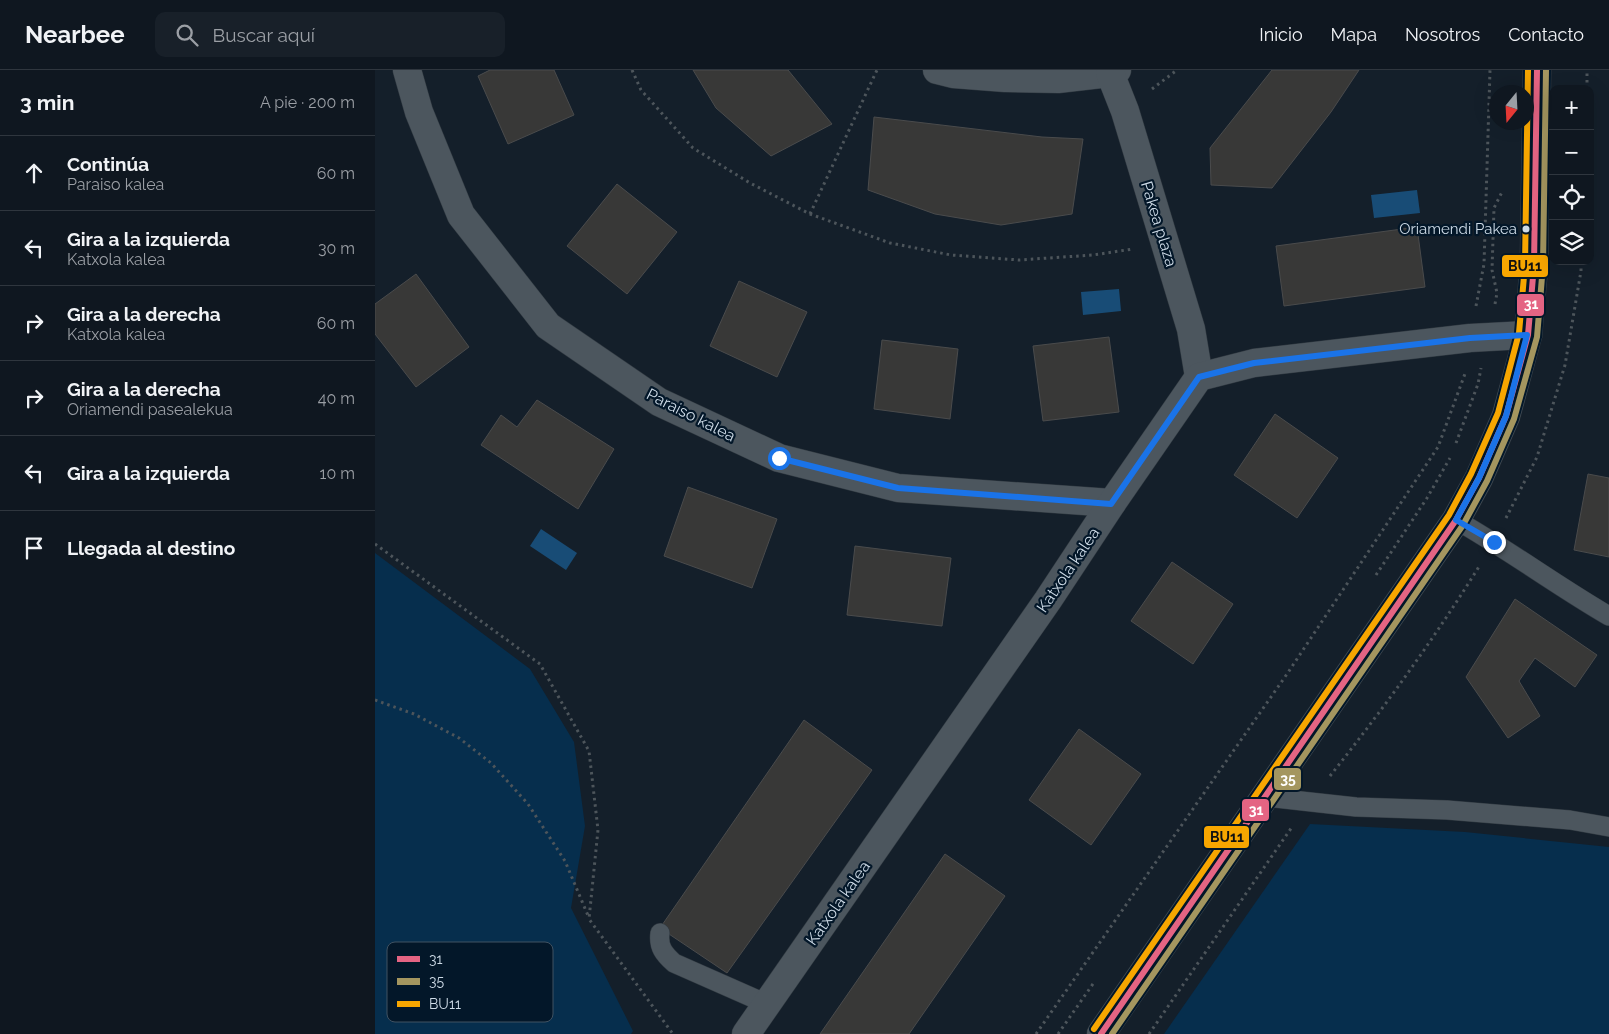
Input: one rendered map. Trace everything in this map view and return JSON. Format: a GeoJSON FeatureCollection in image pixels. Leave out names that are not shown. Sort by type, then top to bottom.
{"type":"FeatureCollection","features":[{"type":"Feature","properties":{"kind":"street","name":"Paraiso kalea"},"geometry":{"type":"LineString","coordinates":[[407,70],[419,112],[461,216],[548,326],[659,402],[779,458],[898,488],[1111,504]]}},
{"type":"Feature","properties":{"kind":"street","name":"Pakea plaza"},"geometry":{"type":"LineString","coordinates":[[937,70],[970,76],[1059,79],[1113,72],[1188,320],[1199,377]]}},
{"type":"Feature","properties":{"kind":"street"},"geometry":{"type":"LineString","coordinates":[[1101,1034],[1456,520],[1479,478],[1506,416],[1527,335],[1534,265],[1537,70]]}},
{"type":"Feature","properties":{"kind":"street"},"geometry":{"type":"LineString","coordinates":[[1199,377],[1254,363],[1479,338],[1527,335]]}},
{"type":"Feature","properties":{"kind":"street","name":"Katxola kalea"},"geometry":{"type":"LineString","coordinates":[[746,1034],[1042,608],[1199,377]]}},
{"type":"Feature","properties":{"kind":"lane"},"geometry":{"type":"LineString","coordinates":[[1456,520],[1494,542],[1572,595],[1609,616]]}},
{"type":"Feature","properties":{"kind":"lane"},"geometry":{"type":"LineString","coordinates":[[1265,797],[1356,808],[1447,810],[1570,820],[1609,827]]}},
{"type":"Feature","properties":{"kind":"lane"},"geometry":{"type":"LineString","coordinates":[[660,933],[659,940],[662,953],[674,963],[767,1004]]}},
{"type":"Feature","properties":{"kind":"path"},"geometry":{"type":"LineString","coordinates":[[632,70],[641,90],[693,148],[750,183],[810,214],[891,242],[951,255],[1019,260],[1093,255],[1136,248]]}},
{"type":"Feature","properties":{"kind":"path"},"geometry":{"type":"LineString","coordinates":[[810,214],[877,70]]}},
{"type":"Feature","properties":{"kind":"path"},"geometry":{"type":"LineString","coordinates":[[1455,446],[1478,384],[1490,70]]}},
{"type":"Feature","properties":{"kind":"path"},"geometry":{"type":"LineString","coordinates":[[1587,70],[1587,85]]}},
{"type":"Feature","properties":{"kind":"path"},"geometry":{"type":"LineString","coordinates":[[1036,1034],[1287,674],[1438,447],[1497,293],[1492,270],[1494,208],[1506,184]]}},
{"type":"Feature","properties":{"kind":"path"},"geometry":{"type":"LineString","coordinates":[[1372,581],[1427,498],[1452,455]]}},
{"type":"Feature","properties":{"kind":"path"},"geometry":{"type":"LineString","coordinates":[[375,544],[540,664],[589,751],[598,830],[589,919]]}},
{"type":"Feature","properties":{"kind":"path"},"geometry":{"type":"LineString","coordinates":[[375,700],[414,714],[459,738],[491,763],[528,804],[565,861],[589,919],[673,1034]]}},
{"type":"Feature","properties":{"kind":"path"},"geometry":{"type":"LineString","coordinates":[[1058,1034],[1097,978]]}},
{"type":"Feature","properties":{"kind":"shaded area"},"geometry":{"type":"Polygon","coordinates":[[[1417,190],[1420,213],[1374,218],[1371,195],[1417,190]]]}},
{"type":"Feature","properties":{"kind":"shaded area"},"geometry":{"type":"Polygon","coordinates":[[[1119,289],[1121,311],[1083,315],[1081,292],[1119,289]]]}},
{"type":"Feature","properties":{"kind":"shaded area"},"geometry":{"type":"Polygon","coordinates":[[[541,529],[577,553],[566,570],[530,546],[541,529]]]}},
{"type":"Feature","properties":{"kind":"shaded area"},"geometry":{"type":"Polygon","coordinates":[[[375,553],[530,669],[574,742],[585,826],[571,908],[633,1031],[631,1034],[375,1034],[375,553]]]}},
{"type":"Feature","properties":{"kind":"shaded area"},"geometry":{"type":"Polygon","coordinates":[[[1310,824],[1465,832],[1609,847],[1609,1034],[1164,1034],[1310,824]]]}},
{"type":"Feature","properties":{"kind":"building"},"geometry":{"type":"Polygon","coordinates":[[[490,70],[554,70],[574,115],[508,144],[478,76],[490,70]]]}},
{"type":"Feature","properties":{"kind":"building"},"geometry":{"type":"Polygon","coordinates":[[[693,70],[788,70],[832,124],[771,156],[716,108],[693,70]]]}},
{"type":"Feature","properties":{"kind":"building"},"geometry":{"type":"Polygon","coordinates":[[[1272,70],[1359,70],[1331,112],[1272,188],[1211,185],[1210,148],[1272,70]]]}},
{"type":"Feature","properties":{"kind":"building"},"geometry":{"type":"Polygon","coordinates":[[[874,117],[1042,137],[1083,139],[1072,214],[1001,225],[935,214],[868,190],[874,117]]]}},
{"type":"Feature","properties":{"kind":"building"},"geometry":{"type":"Polygon","coordinates":[[[617,184],[677,232],[627,294],[567,246],[617,184]]]}},
{"type":"Feature","properties":{"kind":"building"},"geometry":{"type":"Polygon","coordinates":[[[1417,227],[1425,287],[1284,306],[1276,246],[1417,227]]]}},
{"type":"Feature","properties":{"kind":"building"},"geometry":{"type":"Polygon","coordinates":[[[416,274],[469,347],[416,387],[375,334],[375,304],[416,274]]]}},
{"type":"Feature","properties":{"kind":"building"},"geometry":{"type":"Polygon","coordinates":[[[739,281],[807,312],[777,377],[710,346],[739,281]]]}},
{"type":"Feature","properties":{"kind":"building"},"geometry":{"type":"Polygon","coordinates":[[[1109,337],[1119,412],[1043,421],[1033,346],[1109,337]]]}},
{"type":"Feature","properties":{"kind":"building"},"geometry":{"type":"Polygon","coordinates":[[[882,340],[958,349],[950,419],[874,409],[882,340]]]}},
{"type":"Feature","properties":{"kind":"building"},"geometry":{"type":"Polygon","coordinates":[[[537,400],[614,449],[578,509],[481,445],[501,415],[517,427],[537,400]]]}},
{"type":"Feature","properties":{"kind":"building"},"geometry":{"type":"Polygon","coordinates":[[[1275,414],[1338,458],[1297,518],[1234,475],[1275,414]]]}},
{"type":"Feature","properties":{"kind":"building"},"geometry":{"type":"Polygon","coordinates":[[[1588,474],[1609,478],[1609,557],[1574,550],[1588,474]]]}},
{"type":"Feature","properties":{"kind":"building"},"geometry":{"type":"Polygon","coordinates":[[[688,487],[777,519],[752,588],[664,556],[688,487]]]}},
{"type":"Feature","properties":{"kind":"building"},"geometry":{"type":"Polygon","coordinates":[[[855,546],[951,558],[942,626],[847,615],[855,546]]]}},
{"type":"Feature","properties":{"kind":"building"},"geometry":{"type":"Polygon","coordinates":[[[1172,562],[1233,604],[1193,664],[1131,621],[1172,562]]]}},
{"type":"Feature","properties":{"kind":"building"},"geometry":{"type":"Polygon","coordinates":[[[1515,599],[1597,655],[1575,687],[1535,658],[1519,681],[1540,716],[1508,738],[1466,677],[1515,599]]]}},
{"type":"Feature","properties":{"kind":"building"},"geometry":{"type":"Polygon","coordinates":[[[804,720],[872,770],[727,973],[660,928],[804,720]]]}},
{"type":"Feature","properties":{"kind":"building"},"geometry":{"type":"Polygon","coordinates":[[[1079,729],[1141,774],[1091,845],[1029,800],[1079,729]]]}},
{"type":"Feature","properties":{"kind":"building"},"geometry":{"type":"Polygon","coordinates":[[[945,854],[1005,896],[909,1034],[820,1034],[945,854]]]}},
{"type":"Feature","properties":{"kind":"transit line","name":"BU11"},"geometry":{"type":"LineString","coordinates":[[1094,1029],[1449,515],[1471,474],[1498,413],[1519,333],[1525,265],[1528,70]]}},
{"type":"Feature","properties":{"kind":"transit line","name":"31"},"geometry":{"type":"LineString","coordinates":[[1101,1034],[1456,520],[1479,478],[1506,416],[1528,335],[1534,265],[1537,70]]}},
{"type":"Feature","properties":{"kind":"transit line","name":"35"},"geometry":{"type":"LineString","coordinates":[[1112,1034],[1463,525],[1487,481],[1514,419],[1537,337],[1543,265],[1546,70]]}},
{"type":"Feature","properties":{"kind":"place","name":"Oriamendi Pakea"},"geometry":{"type":"Point","coordinates":[1526,229]}},
{"type":"Feature","properties":{"kind":"route"},"geometry":{"type":"LineString","coordinates":[[779,458],[898,488],[1111,504],[1199,377],[1254,363],[1470,338],[1527,335],[1506,416],[1479,478],[1456,520],[1494,542]]}}]}
